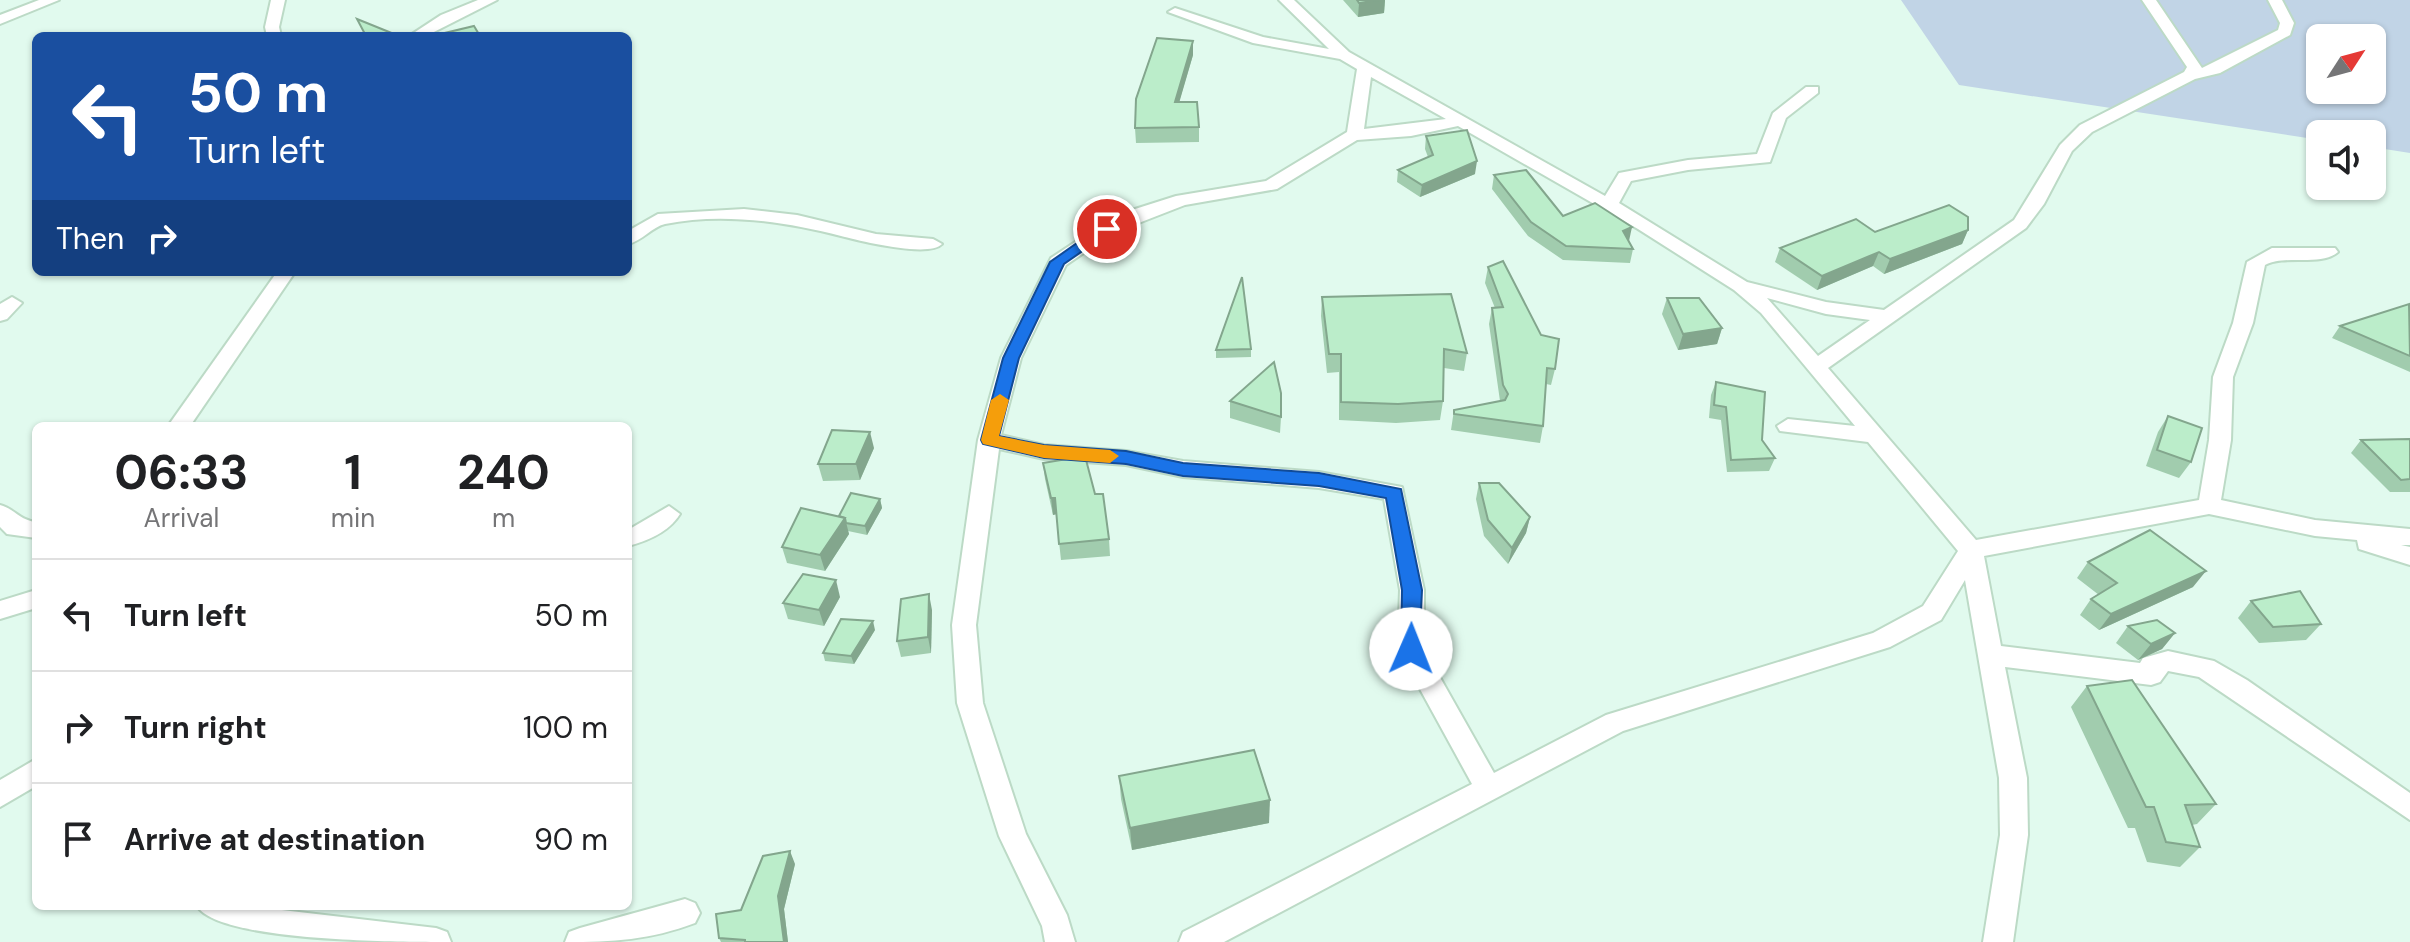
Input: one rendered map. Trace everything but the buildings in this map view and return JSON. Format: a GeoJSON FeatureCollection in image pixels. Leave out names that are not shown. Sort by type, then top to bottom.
{"type":"FeatureCollection","features":[{"type":"Feature","properties":{"kind":"street"},"geometry":{"type":"LineString","coordinates":[[0,20],[52,0]]}},
{"type":"Feature","properties":{"kind":"street"},"geometry":{"type":"LineString","coordinates":[[273,32],[278,0]]}},
{"type":"Feature","properties":{"kind":"street"},"geometry":{"type":"LineString","coordinates":[[423,32],[456,13],[490,0]]}},
{"type":"Feature","properties":{"kind":"street"},"geometry":{"type":"LineString","coordinates":[[1286,0],[1344,55],[1609,205],[1741,286],[1768,309],[1971,550],[2013,778],[2014,835],[1998,942]]}},
{"type":"Feature","properties":{"kind":"street"},"geometry":{"type":"LineString","coordinates":[[2149,0],[2195,67],[2190,75]]}},
{"type":"Feature","properties":{"kind":"street"},"geometry":{"type":"LineString","coordinates":[[1817,366],[1858,340],[1883,316],[2020,224],[2032,213],[2060,156],[2082,132],[2190,75],[2215,70],[2285,32],[2287,23],[2275,0]]}},
{"type":"Feature","properties":{"kind":"street"},"geometry":{"type":"LineString","coordinates":[[1175,12],[1271,44],[1309,53],[1344,55]]}},
{"type":"Feature","properties":{"kind":"street"},"geometry":{"type":"LineString","coordinates":[[1355,135],[1365,67]]}},
{"type":"Feature","properties":{"kind":"street"},"geometry":{"type":"LineString","coordinates":[[1609,205],[1625,177],[1688,165],[1764,158],[1779,116],[1812,90]]}},
{"type":"Feature","properties":{"kind":"street"},"geometry":{"type":"LineString","coordinates":[[1060,942],[1057,925],[1013,836],[970,703],[964,625],[989,440],[1011,358],[1058,262],[1107,229],[1138,214],[1182,200],[1271,185],[1341,140],[1355,135],[1411,131],[1460,121]]}},
{"type":"Feature","properties":{"kind":"street"},"geometry":{"type":"LineString","coordinates":[[632,236],[658,219],[744,214],[797,220],[876,239],[933,244]]}},
{"type":"Feature","properties":{"kind":"street"},"geometry":{"type":"LineString","coordinates":[[2209,506],[2220,440],[2223,377],[2243,323],[2256,262],[2272,254],[2329,252]]}},
{"type":"Feature","properties":{"kind":"street"},"geometry":{"type":"LineString","coordinates":[[182,422],[283,276]]}},
{"type":"Feature","properties":{"kind":"street"},"geometry":{"type":"LineString","coordinates":[[1741,286],[1826,308],[1883,316]]}},
{"type":"Feature","properties":{"kind":"street"},"geometry":{"type":"LineString","coordinates":[[1788,426],[1877,436]]}},
{"type":"Feature","properties":{"kind":"street"},"geometry":{"type":"LineString","coordinates":[[989,440],[1044,452],[1126,458],[1183,469],[1319,480],[1394,493],[1412,590],[1411,649],[1455,733],[1489,788]]}},
{"type":"Feature","properties":{"kind":"street"},"geometry":{"type":"LineString","coordinates":[[1194,942],[1615,723],[1881,640],[1932,613],[1971,550],[2209,506],[2315,528],[2410,556]]}},
{"type":"Feature","properties":{"kind":"street"},"geometry":{"type":"LineString","coordinates":[[0,513],[15,528],[32,530]]}},
{"type":"Feature","properties":{"kind":"street"},"geometry":{"type":"LineString","coordinates":[[632,537],[642,534],[669,514]]}},
{"type":"Feature","properties":{"kind":"street"},"geometry":{"type":"LineString","coordinates":[[2315,528],[2410,537]]}},
{"type":"Feature","properties":{"kind":"street"},"geometry":{"type":"LineString","coordinates":[[0,610],[32,600]]}},
{"type":"Feature","properties":{"kind":"street"},"geometry":{"type":"LineString","coordinates":[[1991,655],[2151,675],[2152,665],[2168,661],[2205,668],[2238,687],[2410,808]]}},
{"type":"Feature","properties":{"kind":"street"},"geometry":{"type":"LineString","coordinates":[[0,795],[32,774]]}},
{"type":"Feature","properties":{"kind":"street"},"geometry":{"type":"LineString","coordinates":[[219,910],[232,918],[436,942]]}},
{"type":"Feature","properties":{"kind":"street"},"geometry":{"type":"LineString","coordinates":[[580,942],[685,913]]}},
{"type":"Feature","properties":{"kind":"shaded area"},"geometry":{"type":"Polygon","coordinates":[[[1901,0],[2410,0],[2410,153],[2386,149],[2386,120],[2306,120],[2306,138],[1959,85],[1901,0]]]}},
{"type":"Feature","properties":{"kind":"slow traffic"},"geometry":{"type":"LineString","coordinates":[[1000,400],[989,440],[1044,452],[1110,456]]}},
{"type":"Feature","properties":{"kind":"route"},"geometry":{"type":"LineString","coordinates":[[1107,229],[1058,262],[1011,358],[989,440],[1044,452],[1126,458],[1183,469],[1319,480],[1394,493],[1412,590],[1411,649]]}}]}
